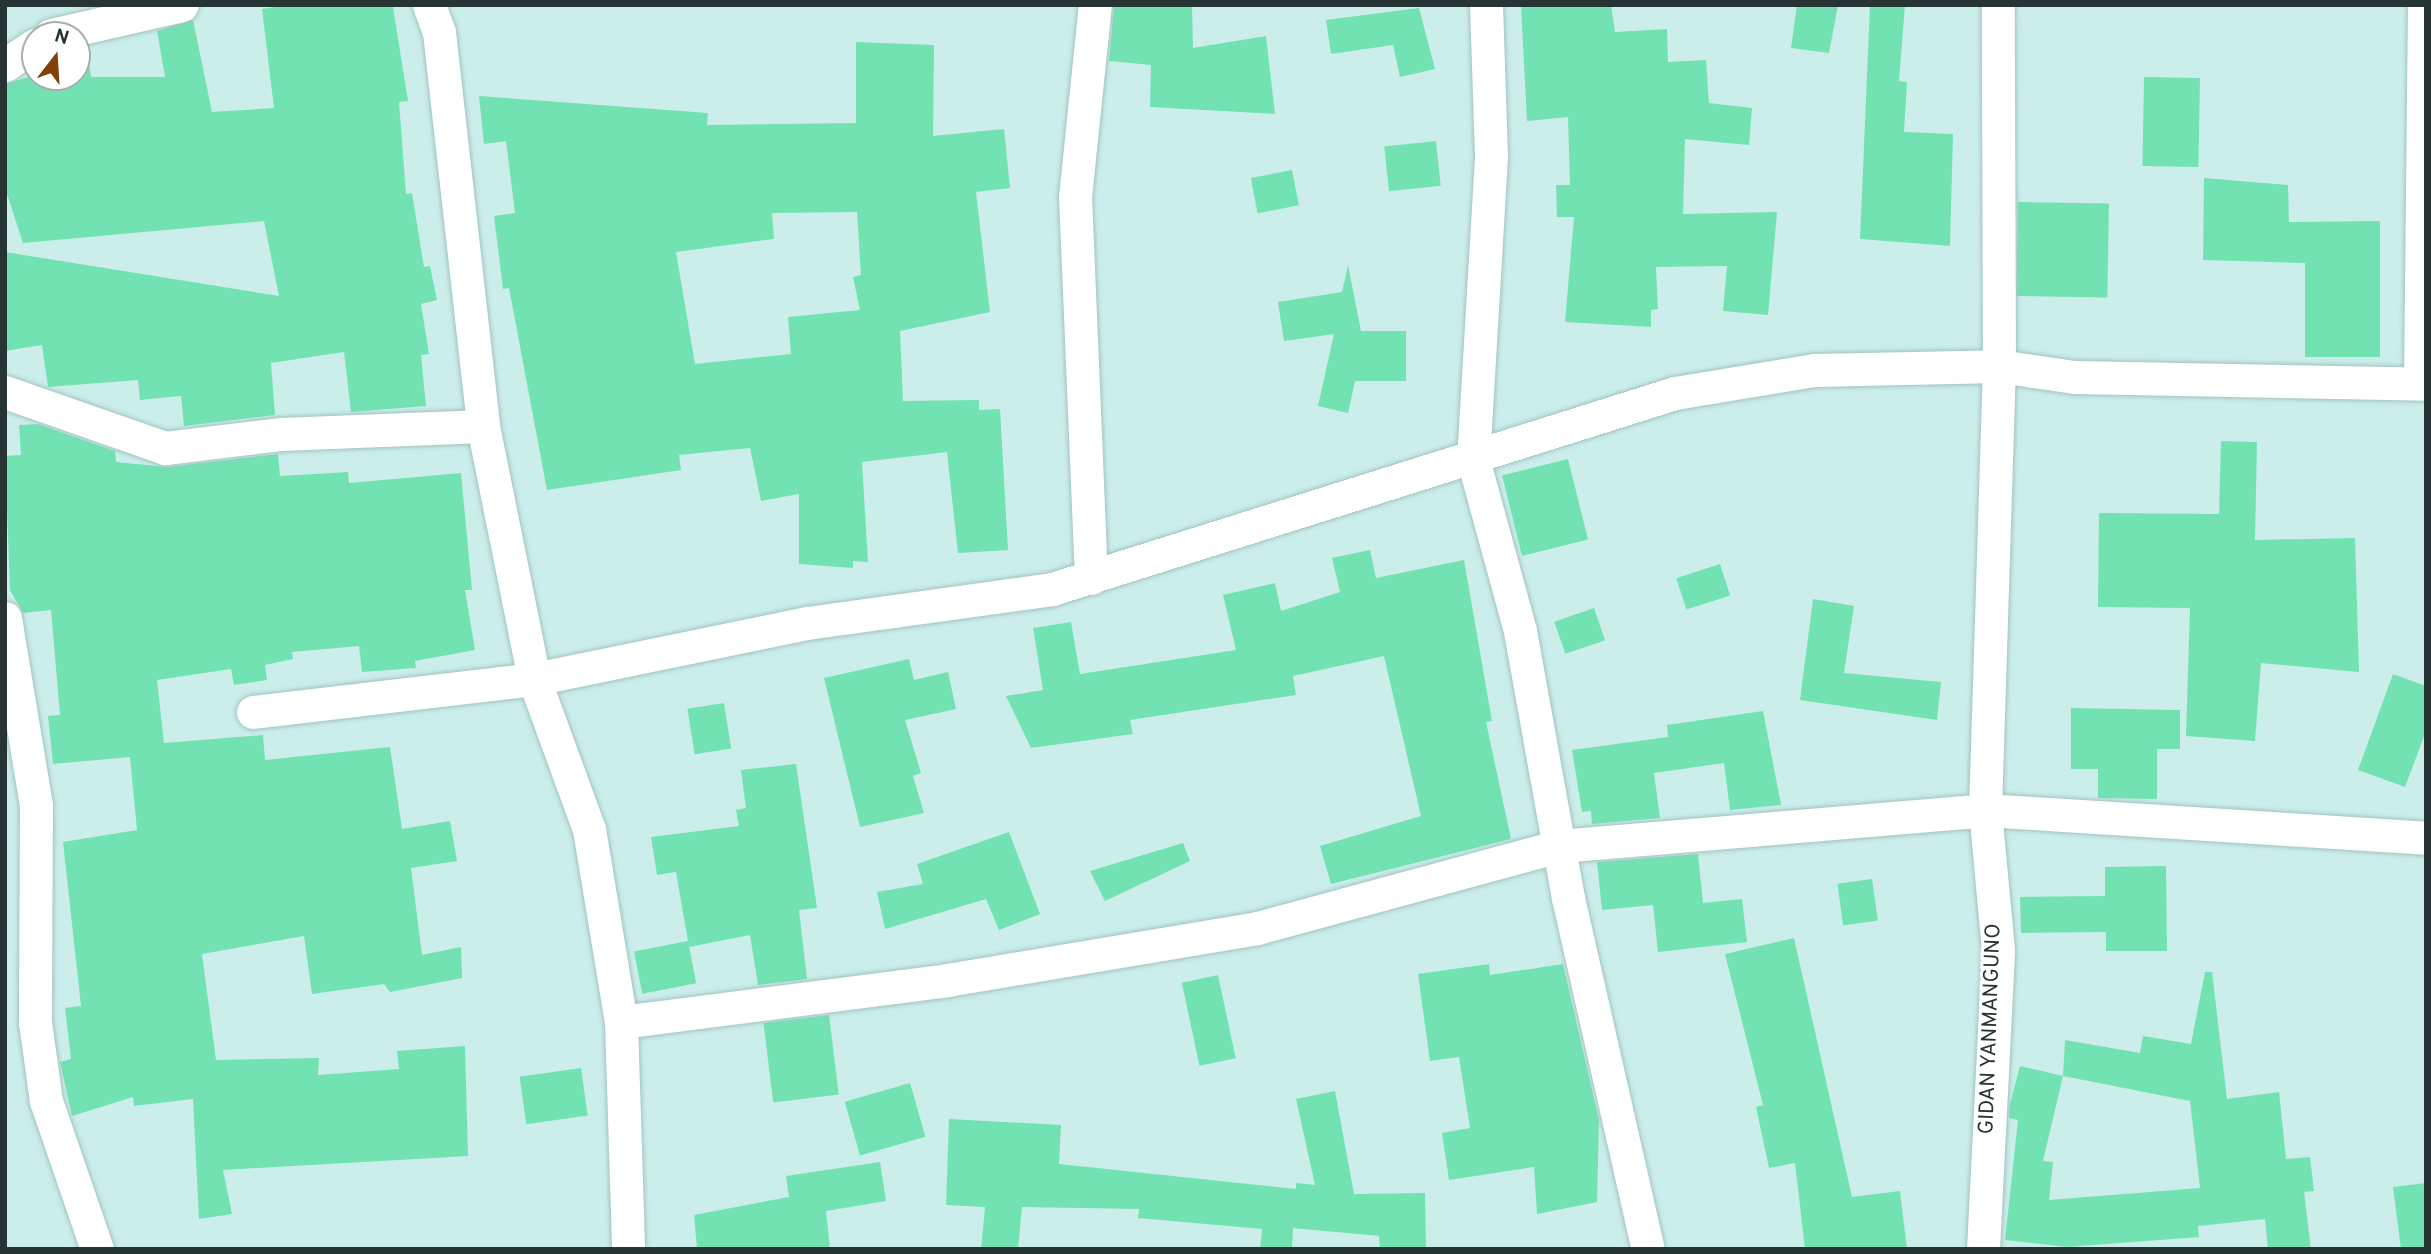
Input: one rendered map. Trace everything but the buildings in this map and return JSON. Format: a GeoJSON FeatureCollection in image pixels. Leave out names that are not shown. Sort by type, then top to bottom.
{"type":"FeatureCollection","features":[{"type":"Feature","properties":{"kind":"street"},"geometry":{"type":"LineString","coordinates":[[91,26],[182,5]]}},
{"type":"Feature","properties":{"kind":"street"},"geometry":{"type":"LineString","coordinates":[[429,5],[439,32],[484,426],[534,680],[589,829],[621,1022],[628,1249]]}},
{"type":"Feature","properties":{"kind":"street"},"geometry":{"type":"LineString","coordinates":[[1091,579],[1075,197],[1096,5]]}},
{"type":"Feature","properties":{"kind":"street"},"geometry":{"type":"LineString","coordinates":[[1486,5],[1491,157],[1473,459],[1520,631],[1559,846],[1648,1249]]}},
{"type":"Feature","properties":{"kind":"street","name":"GIDAN YANMANGUNO"},"geometry":{"type":"LineString","coordinates":[[1983,1249],[1998,950],[1985,810],[1999,366],[1998,5]]}},
{"type":"Feature","properties":{"kind":"street"},"geometry":{"type":"LineString","coordinates":[[253,712],[534,680],[807,623],[1091,579],[1675,393],[1814,370],[1999,366],[2074,377],[2423,383],[2424,5]]}},
{"type":"Feature","properties":{"kind":"street"},"geometry":{"type":"LineString","coordinates":[[5,65],[21,54]]}},
{"type":"Feature","properties":{"kind":"street"},"geometry":{"type":"LineString","coordinates":[[5,392],[165,448],[281,434],[484,426]]}},
{"type":"Feature","properties":{"kind":"street"},"geometry":{"type":"LineString","coordinates":[[5,618],[36,805],[35,1023],[46,1101],[97,1249]]}},
{"type":"Feature","properties":{"kind":"street"},"geometry":{"type":"LineString","coordinates":[[621,1022],[947,980],[1258,928],[1559,846],[1985,810],[2426,838]]}}]}
